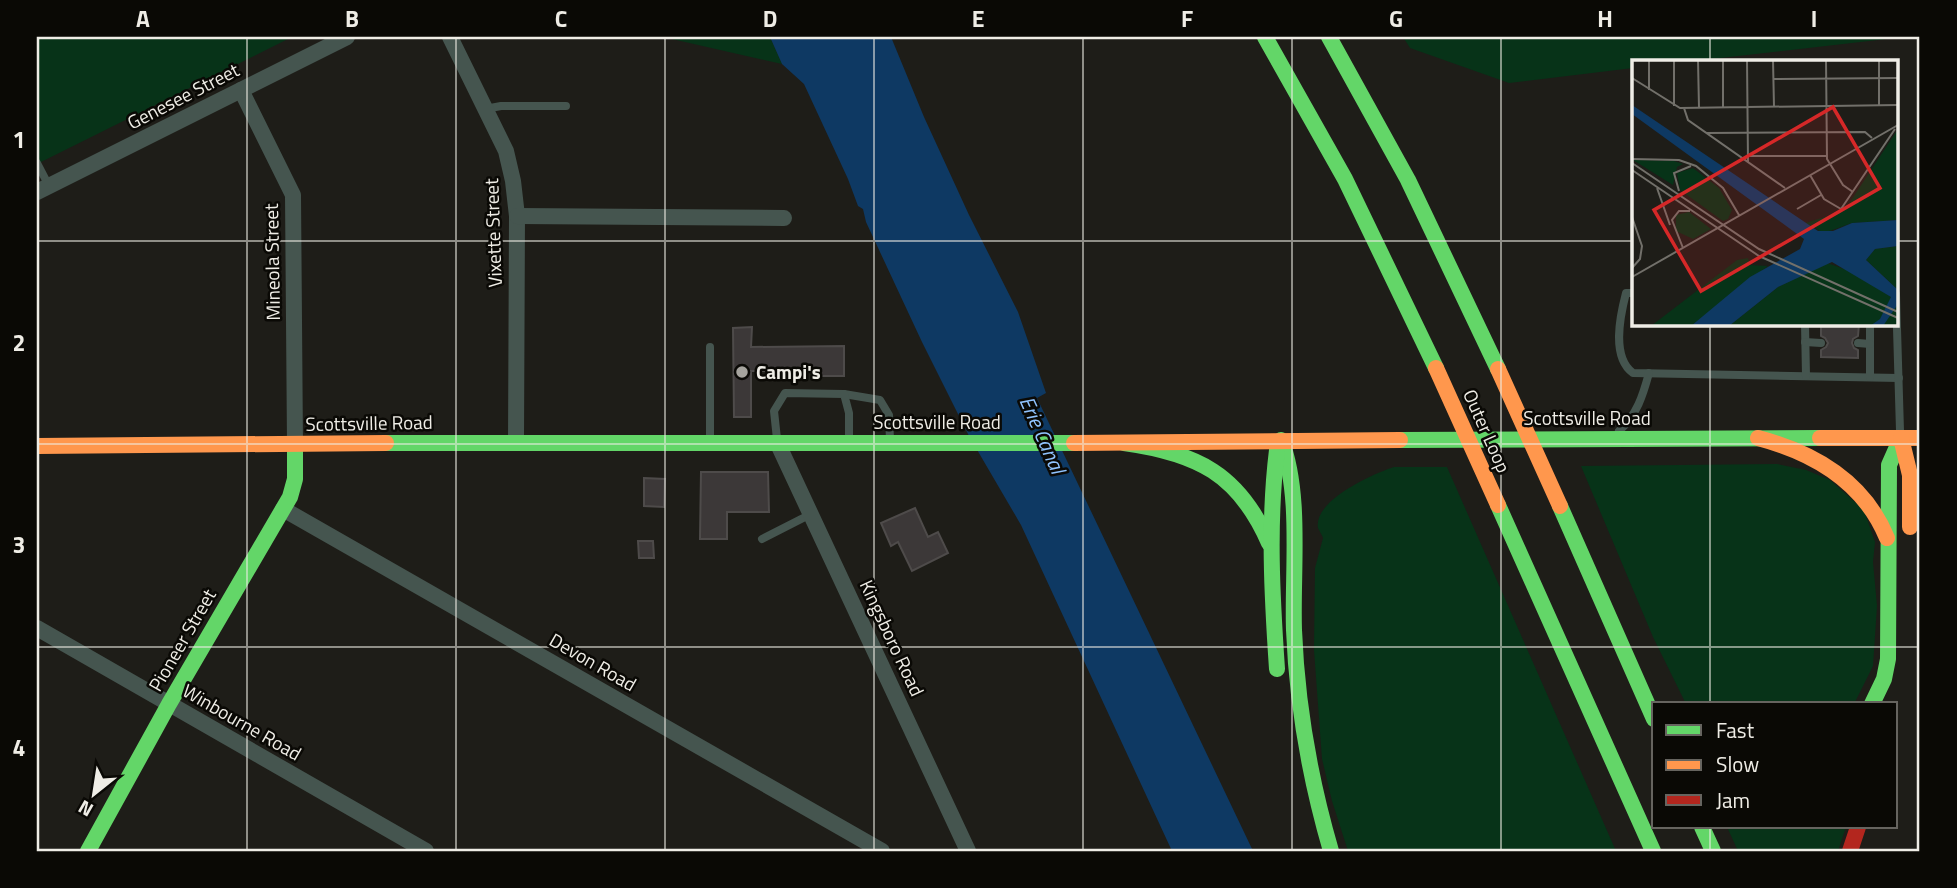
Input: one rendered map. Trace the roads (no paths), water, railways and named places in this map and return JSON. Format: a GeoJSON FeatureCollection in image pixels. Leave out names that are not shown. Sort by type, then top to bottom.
{"type":"FeatureCollection","features":[{"type":"Feature","properties":{"kind":"main road","name":"Outer Loop"},"geometry":{"type":"LineString","coordinates":[[1265,37],[1316,124],[1365,218],[1436,368],[1653,851]]}},
{"type":"Feature","properties":{"kind":"main road","name":"Outer Loop"},"geometry":{"type":"LineString","coordinates":[[1329,37],[1394,152],[1429,221],[1652,714]]}},
{"type":"Feature","properties":{"kind":"main road"},"geometry":{"type":"LineString","coordinates":[[1758,438],[1783,444],[1806,454],[1847,482],[1871,508],[1885,530],[1890,548]]}},
{"type":"Feature","properties":{"kind":"main road"},"geometry":{"type":"LineString","coordinates":[[1900,438],[1910,475],[1910,542]]}},
{"type":"Feature","properties":{"kind":"main road"},"geometry":{"type":"LineString","coordinates":[[1873,702],[1884,679],[1888,659],[1889,465],[1900,438]]}},
{"type":"Feature","properties":{"kind":"main road","name":"Scottsville Road"},"geometry":{"type":"LineString","coordinates":[[37,446],[1920,438]]}},
{"type":"Feature","properties":{"kind":"main road"},"geometry":{"type":"LineString","coordinates":[[1278,686],[1273,614],[1272,482],[1281,440]]}},
{"type":"Feature","properties":{"kind":"main road"},"geometry":{"type":"LineString","coordinates":[[1281,440],[1287,453],[1292,480],[1294,634],[1302,720],[1317,802],[1331,851]]}},
{"type":"Feature","properties":{"kind":"main road"},"geometry":{"type":"LineString","coordinates":[[1124,443],[1169,451],[1201,462],[1214,470],[1236,488],[1254,510],[1266,534],[1272,557]]}},
{"type":"Feature","properties":{"kind":"main road","name":"Pioneer Street"},"geometry":{"type":"LineString","coordinates":[[88,851],[169,704],[290,497],[295,479],[295,445]]}},
{"type":"Feature","properties":{"kind":"main road"},"geometry":{"type":"LineString","coordinates":[[1560,506],[1615,613],[1656,685]]}},
{"type":"Feature","properties":{"kind":"main road"},"geometry":{"type":"LineString","coordinates":[[1601,736],[1643,851]]}},
{"type":"Feature","properties":{"kind":"main road"},"geometry":{"type":"LineString","coordinates":[[1702,828],[1713,851]]}},
{"type":"Feature","properties":{"kind":"main road"},"geometry":{"type":"LineString","coordinates":[[1850,851],[1858,828]]}},
{"type":"Feature","properties":{"kind":"street","name":"Genesee Street"},"geometry":{"type":"LineString","coordinates":[[43,189],[347,37]]}},
{"type":"Feature","properties":{"kind":"street","name":"Vixette Street"},"geometry":{"type":"LineString","coordinates":[[450,37],[509,161],[517,216],[516,442]]}},
{"type":"Feature","properties":{"kind":"street","name":"Mineola Street"},"geometry":{"type":"LineString","coordinates":[[241,90],[293,195],[295,445]]}},
{"type":"Feature","properties":{"kind":"street"},"geometry":{"type":"LineString","coordinates":[[517,216],[784,218]]}},
{"type":"Feature","properties":{"kind":"street","name":"Kingsboro Road"},"geometry":{"type":"LineString","coordinates":[[777,442],[965,844]]}},
{"type":"Feature","properties":{"kind":"street","name":"Devon Road"},"geometry":{"type":"LineString","coordinates":[[283,509],[882,851]]}},
{"type":"Feature","properties":{"kind":"street","name":"Winbourne Road"},"geometry":{"type":"LineString","coordinates":[[37,628],[426,851]]}},
{"type":"Feature","properties":{"kind":"street"},"geometry":{"type":"LineString","coordinates":[[953,851],[965,844]]}},
{"type":"Feature","properties":{"kind":"lane"},"geometry":{"type":"LineString","coordinates":[[485,109],[501,106],[566,106]]}},
{"type":"Feature","properties":{"kind":"lane"},"geometry":{"type":"LineString","coordinates":[[37,163],[43,189]]}},
{"type":"Feature","properties":{"kind":"lane"},"geometry":{"type":"LineString","coordinates":[[1629,293],[1620,315],[1620,353],[1626,368],[1633,373],[1899,378]]}},
{"type":"Feature","properties":{"kind":"lane"},"geometry":{"type":"LineString","coordinates":[[1805,326],[1806,376]]}},
{"type":"Feature","properties":{"kind":"lane"},"geometry":{"type":"LineString","coordinates":[[1870,326],[1870,377]]}},
{"type":"Feature","properties":{"kind":"lane"},"geometry":{"type":"LineString","coordinates":[[1897,326],[1900,438]]}},
{"type":"Feature","properties":{"kind":"lane"},"geometry":{"type":"LineString","coordinates":[[1805,342],[1821,343]]}},
{"type":"Feature","properties":{"kind":"lane"},"geometry":{"type":"LineString","coordinates":[[1858,343],[1870,344]]}},
{"type":"Feature","properties":{"kind":"lane"},"geometry":{"type":"LineString","coordinates":[[710,347],[710,442]]}},
{"type":"Feature","properties":{"kind":"lane"},"geometry":{"type":"LineString","coordinates":[[1611,438],[1627,424],[1642,400],[1649,373]]}},
{"type":"Feature","properties":{"kind":"lane"},"geometry":{"type":"LineString","coordinates":[[777,442],[774,411],[785,393],[844,394],[880,400],[889,415],[891,443]]}},
{"type":"Feature","properties":{"kind":"lane"},"geometry":{"type":"LineString","coordinates":[[844,394],[849,413],[849,443]]}},
{"type":"Feature","properties":{"kind":"lane"},"geometry":{"type":"LineString","coordinates":[[762,539],[811,514]]}},
{"type":"Feature","properties":{"kind":"water","name":"Erie Canal"},"geometry":{"type":"Polygon","coordinates":[[[770,37],[891,37],[969,215],[1018,312],[1046,393],[1037,398],[1253,851],[1172,851],[1021,525],[969,436],[922,342],[804,84],[782,64],[770,37]]]}},
{"type":"Feature","properties":{"kind":"place","name":"Campi's"},"geometry":{"type":"Point","coordinates":[742,372]}}]}
